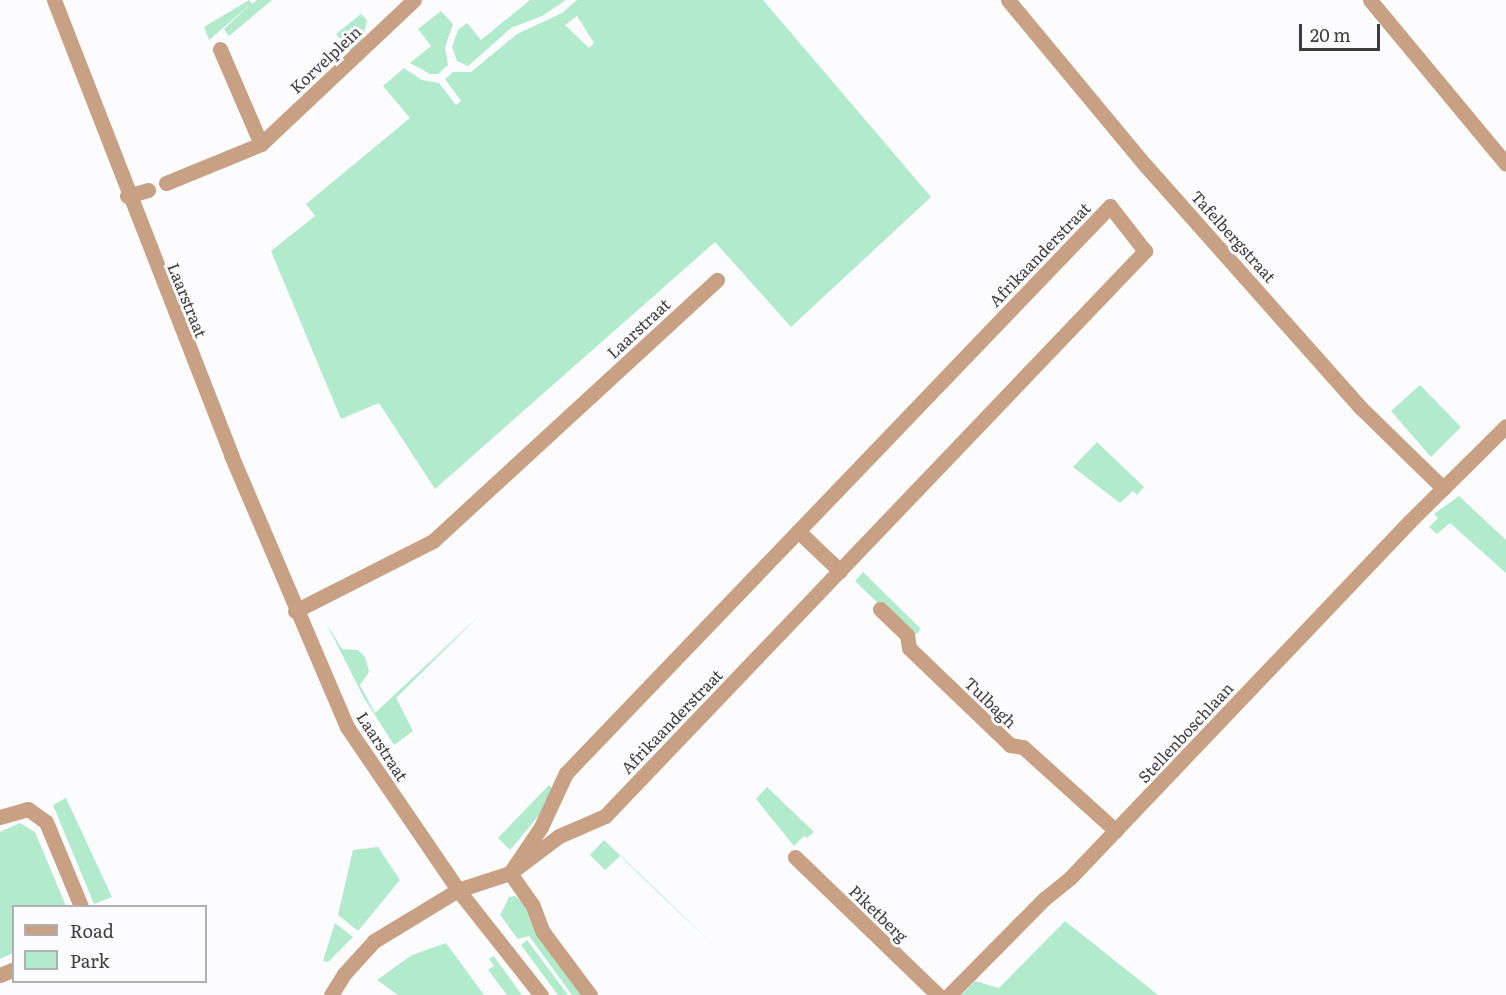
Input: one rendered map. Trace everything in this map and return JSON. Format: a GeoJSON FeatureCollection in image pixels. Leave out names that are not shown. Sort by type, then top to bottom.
{"type":"FeatureCollection","features":[{"type":"Feature","properties":{"kind":"street","name":"Laarstraat"},"geometry":{"type":"LineString","coordinates":[[54,0],[127,196],[295,611],[347,727],[458,890],[541,995]]}},
{"type":"Feature","properties":{"kind":"street","name":"Korvelplein"},"geometry":{"type":"LineString","coordinates":[[166,183],[261,144],[414,0]]}},
{"type":"Feature","properties":{"kind":"street","name":"Tafelbergstraat"},"geometry":{"type":"LineString","coordinates":[[1008,0],[1146,166],[1361,408],[1443,488]]}},
{"type":"Feature","properties":{"kind":"street"},"geometry":{"type":"LineString","coordinates":[[1370,0],[1506,164]]}},
{"type":"Feature","properties":{"kind":"street"},"geometry":{"type":"LineString","coordinates":[[220,49],[261,144]]}},
{"type":"Feature","properties":{"kind":"street"},"geometry":{"type":"LineString","coordinates":[[127,196],[148,190]]}},
{"type":"Feature","properties":{"kind":"street","name":"Afrikaanderstraat"},"geometry":{"type":"LineString","coordinates":[[331,995],[344,974],[374,941],[458,890],[510,873],[559,836],[605,816],[1145,251],[1110,206],[566,773],[541,827],[510,873]]}},
{"type":"Feature","properties":{"kind":"street","name":"Laarstraat"},"geometry":{"type":"LineString","coordinates":[[295,611],[433,540],[717,280]]}},
{"type":"Feature","properties":{"kind":"street","name":"Stellenboschlaan"},"geometry":{"type":"LineString","coordinates":[[949,995],[1116,831],[1443,488],[1506,426]]}},
{"type":"Feature","properties":{"kind":"street"},"geometry":{"type":"LineString","coordinates":[[798,531],[840,571]]}},
{"type":"Feature","properties":{"kind":"street","name":"Tulbagh"},"geometry":{"type":"LineString","coordinates":[[880,609],[907,635],[909,648],[1010,745],[1023,747],[1116,831]]}},
{"type":"Feature","properties":{"kind":"street"},"geometry":{"type":"LineString","coordinates":[[0,817],[28,809],[46,822],[81,905]]}},
{"type":"Feature","properties":{"kind":"street","name":"Piketberg"},"geometry":{"type":"LineString","coordinates":[[795,857],[938,995]]}},
{"type":"Feature","properties":{"kind":"street"},"geometry":{"type":"LineString","coordinates":[[510,873],[532,904],[543,932],[590,995]]}},
{"type":"Feature","properties":{"kind":"green space"},"geometry":{"type":"Polygon","coordinates":[[[249,0],[252,4],[257,0],[272,0],[229,36],[224,29],[251,4],[209,40],[204,27],[249,0]]]}},
{"type":"Feature","properties":{"kind":"green space"},"geometry":{"type":"Polygon","coordinates":[[[530,0],[566,0],[542,16],[511,28],[468,66],[457,61],[452,47],[458,30],[467,23],[481,40],[530,0]]]}},
{"type":"Feature","properties":{"kind":"green space"},"geometry":{"type":"Polygon","coordinates":[[[577,0],[763,0],[931,197],[791,327],[715,242],[435,489],[379,403],[341,419],[271,251],[315,216],[306,204],[410,118],[383,86],[404,68],[422,80],[439,83],[456,105],[461,101],[445,79],[453,72],[471,72],[517,34],[562,13],[577,0]],[[577,16],[565,25],[589,48],[594,43],[577,16]]]}},
{"type":"Feature","properties":{"kind":"green space"},"geometry":{"type":"Polygon","coordinates":[[[441,11],[453,24],[445,47],[448,65],[438,74],[430,74],[410,63],[431,46],[418,29],[441,11]]]}},
{"type":"Feature","properties":{"kind":"green space"},"geometry":{"type":"Polygon","coordinates":[[[361,14],[367,20],[363,38],[351,52],[336,34],[361,14]]]}},
{"type":"Feature","properties":{"kind":"green space"},"geometry":{"type":"Polygon","coordinates":[[[1420,385],[1461,427],[1431,457],[1391,411],[1420,385]]]}},
{"type":"Feature","properties":{"kind":"green space"},"geometry":{"type":"Polygon","coordinates":[[[1097,442],[1144,487],[1137,495],[1133,491],[1120,503],[1073,467],[1097,442]]]}},
{"type":"Feature","properties":{"kind":"green space"},"geometry":{"type":"Polygon","coordinates":[[[1459,496],[1506,540],[1506,573],[1450,523],[1437,534],[1429,527],[1438,518],[1434,514],[1459,496]]]}},
{"type":"Feature","properties":{"kind":"green space"},"geometry":{"type":"Polygon","coordinates":[[[863,572],[921,629],[913,637],[855,581],[863,572]]]}},
{"type":"Feature","properties":{"kind":"green space"},"geometry":{"type":"Polygon","coordinates":[[[482,613],[396,698],[413,731],[394,745],[364,698],[326,623],[342,649],[358,650],[365,657],[369,672],[360,685],[375,713],[482,613]]]}},
{"type":"Feature","properties":{"kind":"green space"},"geometry":{"type":"Polygon","coordinates":[[[549,785],[552,788],[547,806],[510,850],[498,838],[549,785]]]}},
{"type":"Feature","properties":{"kind":"green space"},"geometry":{"type":"Polygon","coordinates":[[[767,787],[814,832],[807,838],[804,836],[794,846],[756,799],[767,787]]]}},
{"type":"Feature","properties":{"kind":"green space"},"geometry":{"type":"Polygon","coordinates":[[[66,798],[112,897],[94,904],[53,805],[66,798]]]}},
{"type":"Feature","properties":{"kind":"green space"},"geometry":{"type":"Polygon","coordinates":[[[20,823],[35,832],[66,905],[12,905],[12,953],[0,959],[0,832],[20,823]]]}},
{"type":"Feature","properties":{"kind":"green space"},"geometry":{"type":"Polygon","coordinates":[[[604,840],[711,943],[620,856],[605,870],[590,855],[604,840]]]}},
{"type":"Feature","properties":{"kind":"green space"},"geometry":{"type":"Polygon","coordinates":[[[378,847],[400,880],[358,931],[338,915],[353,850],[378,847]]]}},
{"type":"Feature","properties":{"kind":"green space"},"geometry":{"type":"Polygon","coordinates":[[[515,896],[523,903],[538,936],[581,995],[572,995],[529,936],[518,939],[500,915],[509,897],[515,896]]]}},
{"type":"Feature","properties":{"kind":"green space"},"geometry":{"type":"Polygon","coordinates":[[[1065,921],[1158,995],[961,995],[975,981],[999,988],[1065,921]]]}},
{"type":"Feature","properties":{"kind":"green space"},"geometry":{"type":"Polygon","coordinates":[[[335,923],[353,937],[328,962],[323,961],[335,923]]]}},
{"type":"Feature","properties":{"kind":"green space"},"geometry":{"type":"Polygon","coordinates":[[[527,940],[568,995],[558,995],[521,945],[527,940]]]}},
{"type":"Feature","properties":{"kind":"green space"},"geometry":{"type":"Polygon","coordinates":[[[446,943],[484,995],[398,995],[377,980],[412,955],[446,943]]]}},
{"type":"Feature","properties":{"kind":"green space"},"geometry":{"type":"Polygon","coordinates":[[[494,956],[522,995],[507,995],[488,970],[494,966],[489,959],[494,956]]]}}]}
